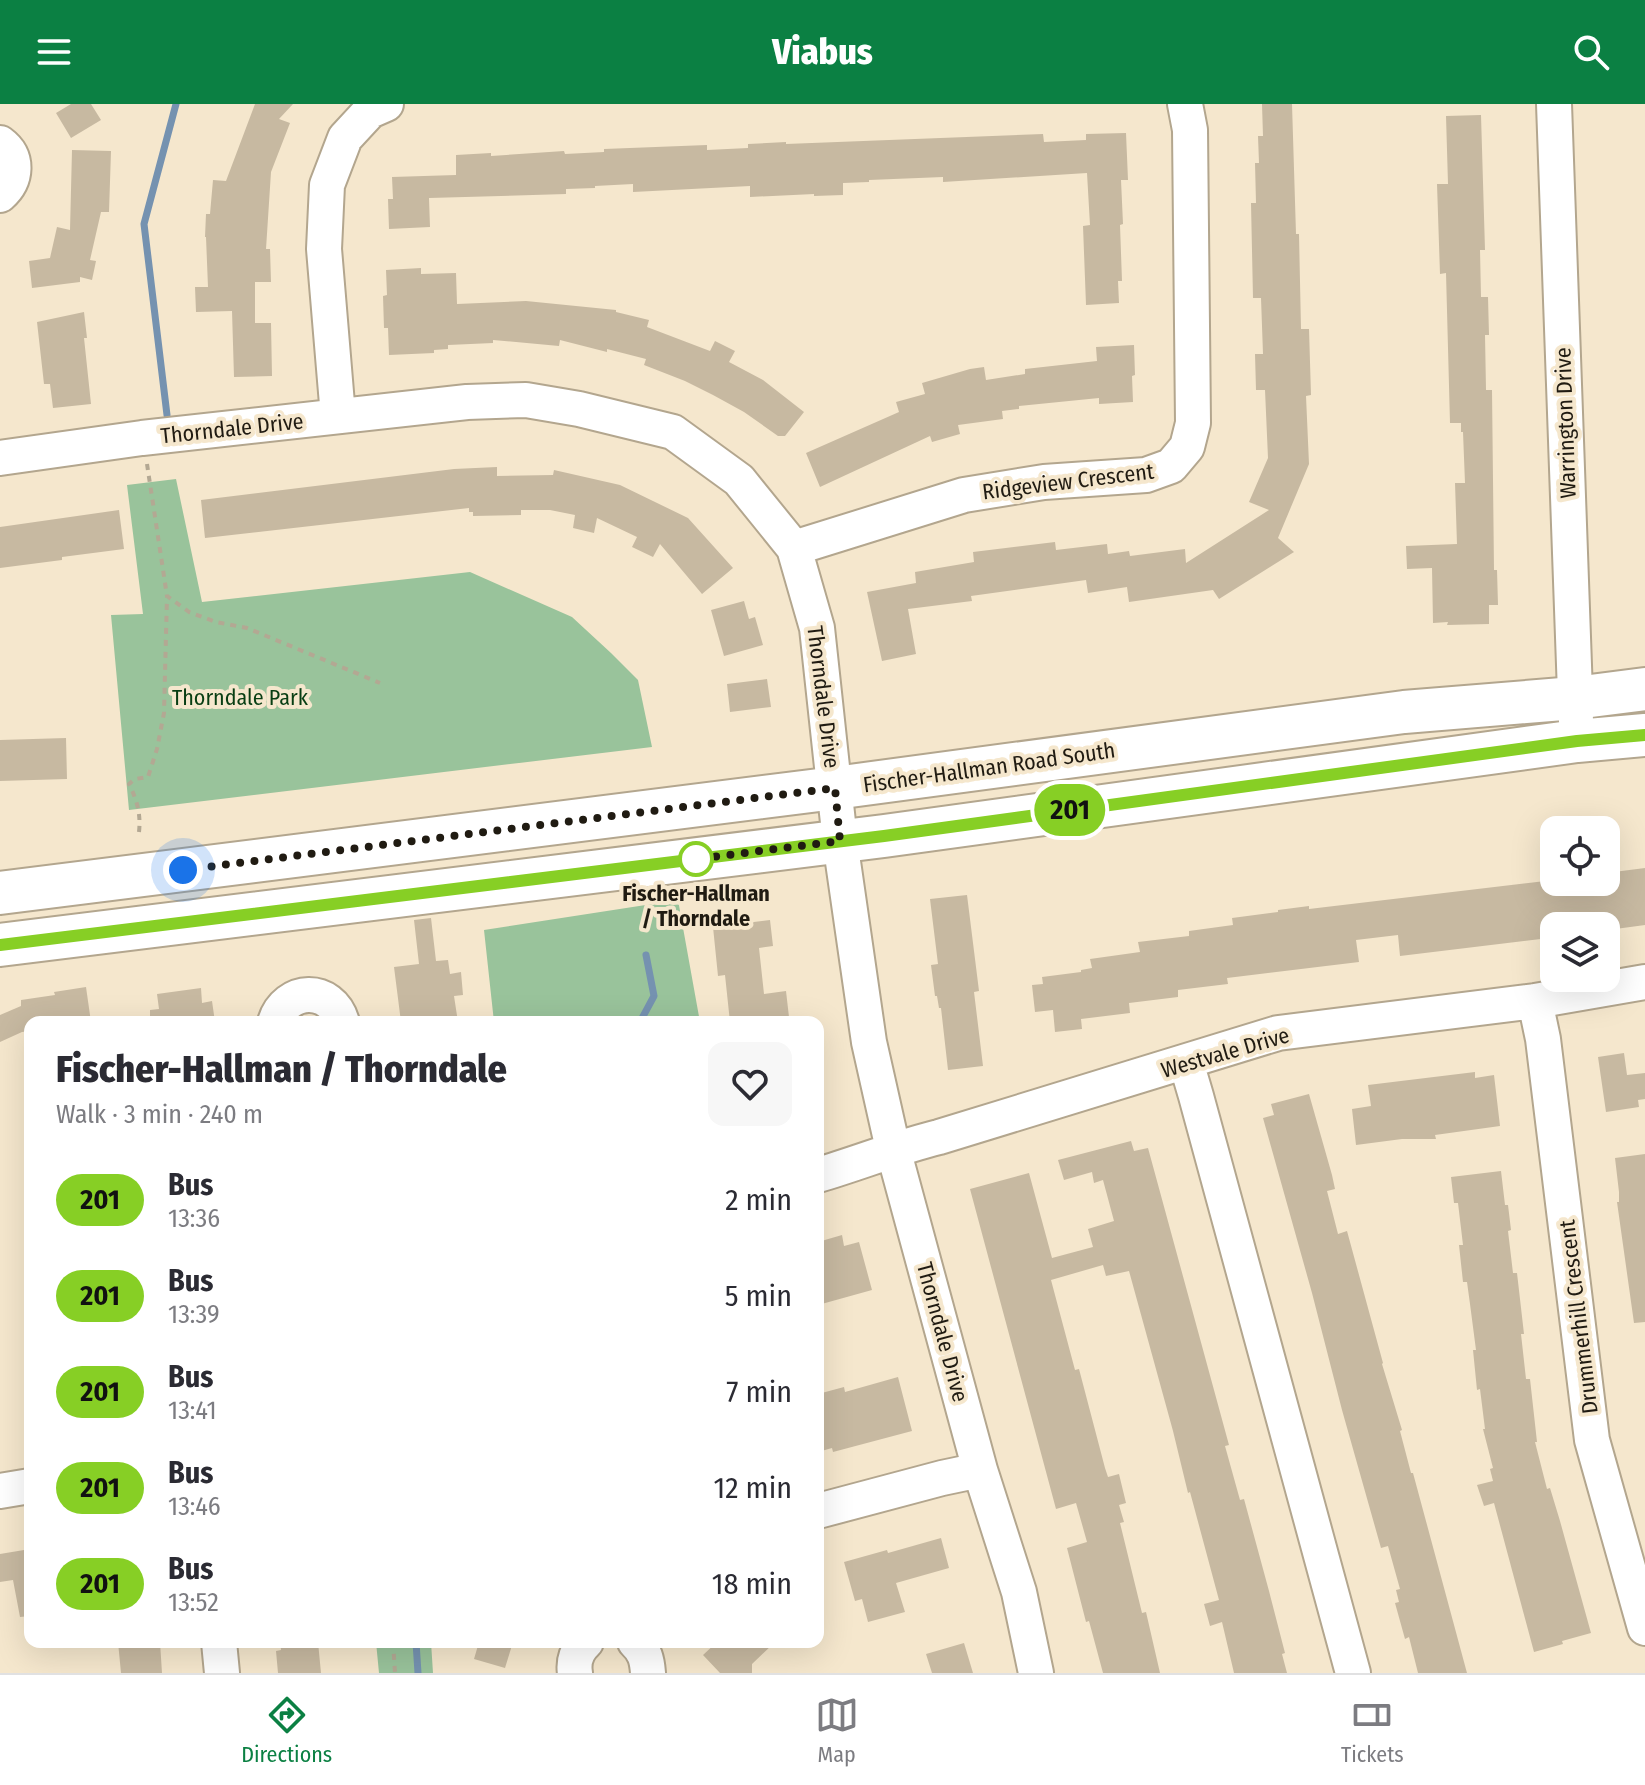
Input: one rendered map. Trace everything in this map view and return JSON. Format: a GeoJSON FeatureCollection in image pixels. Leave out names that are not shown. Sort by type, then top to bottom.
{"type":"FeatureCollection","features":[{"type":"Feature","properties":{"kind":"main road","name":"Fischer-Hallman Road South"},"geometry":{"type":"LineString","coordinates":[[0,893],[835,788],[1404,712],[1645,689]]}},
{"type":"Feature","properties":{"kind":"main road"},"geometry":{"type":"LineString","coordinates":[[0,945],[840,841],[1577,741],[1645,735]]}},
{"type":"Feature","properties":{"kind":"street"},"geometry":{"type":"LineString","coordinates":[[338,416],[324,249],[327,185],[345,138],[370,111],[386,104]]}},
{"type":"Feature","properties":{"kind":"street","name":"Ridgeview Crescent"},"geometry":{"type":"LineString","coordinates":[[794,548],[964,495],[1044,482],[1146,475],[1171,466],[1187,447],[1193,423],[1190,130],[1185,104]]}},
{"type":"Feature","properties":{"kind":"street","name":"Warrington Drive"},"geometry":{"type":"LineString","coordinates":[[1554,104],[1577,741]]}},
{"type":"Feature","properties":{"kind":"street"},"geometry":{"type":"LineString","coordinates":[[0,143],[6,147],[14,167],[8,188],[0,195]]}},
{"type":"Feature","properties":{"kind":"street","name":"Thorndale Drive"},"geometry":{"type":"LineString","coordinates":[[0,458],[338,416],[467,402],[526,400],[579,409],[673,432],[739,480],[794,548],[817,628],[840,841],[869,1042],[893,1149],[980,1470],[1019,1592],[1036,1673]]}},
{"type":"Feature","properties":{"kind":"street","name":"Westvale Drive"},"geometry":{"type":"LineString","coordinates":[[824,1173],[893,1149],[1278,1033],[1535,1001],[1645,982]]}},
{"type":"Feature","properties":{"kind":"street"},"geometry":{"type":"LineString","coordinates":[[278,1016],[283,1005],[295,997],[309,995],[327,1000],[339,1016]]}},
{"type":"Feature","properties":{"kind":"street","name":"Drummerhill Crescent"},"geometry":{"type":"LineString","coordinates":[[1535,1001],[1545,1055],[1592,1440],[1645,1628]]}},
{"type":"Feature","properties":{"kind":"street"},"geometry":{"type":"LineString","coordinates":[[1186,1062],[1353,1673]]}},
{"type":"Feature","properties":{"kind":"street"},"geometry":{"type":"LineString","coordinates":[[824,1509],[980,1470]]}},
{"type":"Feature","properties":{"kind":"street"},"geometry":{"type":"LineString","coordinates":[[0,1491],[24,1487]]}},
{"type":"Feature","properties":{"kind":"street"},"geometry":{"type":"LineString","coordinates":[[220,1648],[222,1673]]}},
{"type":"Feature","properties":{"kind":"street"},"geometry":{"type":"LineString","coordinates":[[575,1673],[576,1657],[582,1648]]}},
{"type":"Feature","properties":{"kind":"street"},"geometry":{"type":"LineString","coordinates":[[640,1648],[647,1659],[648,1673]]}},
{"type":"Feature","properties":{"kind":"path"},"geometry":{"type":"LineString","coordinates":[[139,832],[137,799],[129,784],[135,779],[148,777],[164,713],[167,596],[142,438]]}},
{"type":"Feature","properties":{"kind":"path"},"geometry":{"type":"LineString","coordinates":[[167,596],[189,612],[216,622],[247,628],[380,683]]}},
{"type":"Feature","properties":{"kind":"path"},"geometry":{"type":"LineString","coordinates":[[393,1648],[395,1673]]}},
{"type":"Feature","properties":{"kind":"green space","name":"Thorndale Park"},"geometry":{"type":"Polygon","coordinates":[[[176,479],[202,602],[470,572],[572,617],[611,653],[638,680],[652,747],[129,810],[111,615],[143,614],[127,485],[176,479]]]}},
{"type":"Feature","properties":{"kind":"green space"},"geometry":{"type":"Polygon","coordinates":[[[678,900],[699,1016],[493,1016],[484,930],[678,900]]]}},
{"type":"Feature","properties":{"kind":"green space"},"geometry":{"type":"Polygon","coordinates":[[[377,1648],[431,1648],[433,1673],[379,1673],[377,1648]]]}},
{"type":"Feature","properties":{"kind":"building"},"geometry":{"type":"Polygon","coordinates":[[[71,104],[91,104],[101,120],[71,138],[56,113],[71,104]]]}},
{"type":"Feature","properties":{"kind":"building"},"geometry":{"type":"Polygon","coordinates":[[[255,104],[293,104],[279,119],[290,123],[271,172],[266,249],[270,249],[271,282],[255,282],[255,323],[271,323],[272,376],[234,377],[232,311],[196,312],[195,287],[208,287],[206,214],[210,214],[213,180],[226,181],[255,104]]]}},
{"type":"Feature","properties":{"kind":"building"},"geometry":{"type":"Polygon","coordinates":[[[1262,104],[1292,104],[1301,329],[1309,329],[1311,395],[1306,396],[1309,464],[1278,538],[1294,552],[1219,599],[1213,590],[1129,602],[1127,587],[1088,593],[1086,580],[971,596],[972,601],[908,609],[916,654],[882,661],[867,592],[916,583],[915,572],[974,562],[973,552],[1055,542],[1056,550],[1107,544],[1108,554],[1129,551],[1130,556],[1185,549],[1186,563],[1269,510],[1249,502],[1268,458],[1265,390],[1256,390],[1255,354],[1263,354],[1261,298],[1253,298],[1251,203],[1256,203],[1255,163],[1259,163],[1258,136],[1263,136],[1262,104]]]}},
{"type":"Feature","properties":{"kind":"building"},"geometry":{"type":"Polygon","coordinates":[[[1481,115],[1485,250],[1480,250],[1481,297],[1488,297],[1486,390],[1492,390],[1494,570],[1497,570],[1498,605],[1489,605],[1489,624],[1447,625],[1448,622],[1433,623],[1432,568],[1407,569],[1406,546],[1457,544],[1455,483],[1465,483],[1463,432],[1461,423],[1450,423],[1446,273],[1440,274],[1437,184],[1448,184],[1446,116],[1481,115]]]}},
{"type":"Feature","properties":{"kind":"building"},"geometry":{"type":"Polygon","coordinates":[[[1126,133],[1128,180],[1121,180],[1123,224],[1120,225],[1122,281],[1118,281],[1119,303],[1086,305],[1083,226],[1090,225],[1087,173],[943,182],[943,177],[869,180],[843,183],[843,195],[750,197],[750,186],[633,192],[633,184],[566,189],[566,194],[429,198],[430,227],[389,229],[388,199],[393,199],[392,177],[456,175],[456,155],[564,151],[565,154],[604,152],[604,149],[707,145],[707,150],[786,142],[1043,134],[1044,142],[1086,140],[1086,134],[1126,133]]]}},
{"type":"Feature","properties":{"kind":"building"},"geometry":{"type":"Polygon","coordinates":[[[72,150],[111,151],[109,212],[101,212],[90,260],[96,261],[92,280],[80,277],[80,282],[32,288],[29,261],[50,258],[57,227],[70,230],[72,150]]]}},
{"type":"Feature","properties":{"kind":"building"},"geometry":{"type":"Polygon","coordinates":[[[421,268],[421,274],[456,273],[457,304],[526,301],[616,310],[649,320],[647,327],[710,351],[715,341],[735,351],[729,362],[763,380],[804,412],[785,436],[778,436],[713,395],[644,365],[646,359],[560,340],[559,346],[493,340],[493,343],[448,345],[448,349],[434,350],[434,353],[389,355],[388,328],[384,328],[386,270],[421,268]]]}},
{"type":"Feature","properties":{"kind":"building"},"geometry":{"type":"Polygon","coordinates":[[[84,312],[91,404],[53,408],[50,384],[44,384],[37,322],[84,312]]]}},
{"type":"Feature","properties":{"kind":"building"},"geometry":{"type":"Polygon","coordinates":[[[1134,345],[1133,402],[1099,404],[1099,398],[1019,406],[1019,409],[1002,411],[1003,419],[958,425],[960,434],[932,442],[930,436],[820,487],[806,453],[899,412],[896,402],[925,394],[922,383],[984,367],[986,380],[1025,374],[1025,369],[1097,361],[1096,347],[1134,345]]]}},
{"type":"Feature","properties":{"kind":"building"},"geometry":{"type":"Polygon","coordinates":[[[497,467],[497,476],[553,475],[554,470],[620,485],[688,518],[733,568],[702,594],[660,544],[653,557],[632,547],[637,537],[597,518],[594,533],[573,528],[575,515],[550,510],[521,510],[521,515],[473,516],[469,508],[205,538],[201,500],[454,469],[497,467]]]}},
{"type":"Feature","properties":{"kind":"building"},"geometry":{"type":"Polygon","coordinates":[[[119,510],[124,549],[0,568],[0,527],[119,510]]]}},
{"type":"Feature","properties":{"kind":"building"},"geometry":{"type":"Polygon","coordinates":[[[744,601],[749,619],[755,617],[763,645],[724,656],[711,610],[744,601]]]}},
{"type":"Feature","properties":{"kind":"building"},"geometry":{"type":"Polygon","coordinates":[[[767,679],[771,707],[730,712],[727,684],[767,679]]]}},
{"type":"Feature","properties":{"kind":"building"},"geometry":{"type":"Polygon","coordinates":[[[66,738],[67,779],[0,781],[0,740],[66,738]]]}},
{"type":"Feature","properties":{"kind":"building"},"geometry":{"type":"Polygon","coordinates":[[[1645,868],[1645,925],[1620,928],[1620,912],[1540,912],[1540,939],[1400,956],[1398,935],[1356,940],[1359,962],[1227,978],[1228,984],[1178,990],[1178,997],[1129,1003],[1130,1013],[1081,1019],[1082,1029],[1055,1032],[1053,1010],[1035,1012],[1032,985],[1043,984],[1042,977],[1092,968],[1090,959],[1140,952],[1138,942],[1189,936],[1189,931],[1233,925],[1232,918],[1309,906],[1309,909],[1540,882],[1540,896],[1620,896],[1620,871],[1645,868]]]}},
{"type":"Feature","properties":{"kind":"building"},"geometry":{"type":"Polygon","coordinates":[[[967,895],[979,991],[974,992],[983,1066],[948,1070],[941,1008],[935,996],[931,965],[938,964],[930,899],[967,895]]]}},
{"type":"Feature","properties":{"kind":"building"},"geometry":{"type":"Polygon","coordinates":[[[431,918],[436,961],[448,960],[450,974],[461,972],[463,995],[454,996],[457,1016],[400,1016],[394,967],[419,964],[414,920],[431,918]]]}},
{"type":"Feature","properties":{"kind":"building"},"geometry":{"type":"Polygon","coordinates":[[[770,920],[773,946],[759,948],[764,994],[786,991],[789,1016],[729,1016],[725,975],[718,976],[713,927],[770,920]]]}},
{"type":"Feature","properties":{"kind":"building"},"geometry":{"type":"Polygon","coordinates":[[[86,987],[90,1016],[24,1016],[24,1032],[0,1042],[0,1015],[21,1006],[21,1000],[55,995],[54,992],[86,987]]]}},
{"type":"Feature","properties":{"kind":"building"},"geometry":{"type":"Polygon","coordinates":[[[201,988],[202,1003],[212,1001],[214,1016],[150,1016],[150,1010],[159,1009],[157,994],[201,988]]]}},
{"type":"Feature","properties":{"kind":"building"},"geometry":{"type":"Polygon","coordinates":[[[1624,1053],[1627,1075],[1645,1073],[1645,1099],[1638,1100],[1639,1107],[1606,1112],[1598,1057],[1624,1053]]]}},
{"type":"Feature","properties":{"kind":"building"},"geometry":{"type":"Polygon","coordinates":[[[1475,1072],[1475,1078],[1494,1075],[1500,1126],[1435,1135],[1436,1139],[1402,1139],[1356,1145],[1352,1109],[1371,1106],[1368,1085],[1475,1072]]]}},
{"type":"Feature","properties":{"kind":"building"},"geometry":{"type":"Polygon","coordinates":[[[1309,1094],[1335,1189],[1327,1191],[1338,1234],[1347,1231],[1467,1673],[1418,1673],[1409,1637],[1405,1639],[1395,1603],[1399,1602],[1396,1590],[1400,1589],[1388,1546],[1381,1548],[1342,1410],[1263,1118],[1274,1115],[1271,1104],[1309,1094]]]}},
{"type":"Feature","properties":{"kind":"building"},"geometry":{"type":"Polygon","coordinates":[[[1131,1141],[1134,1151],[1148,1148],[1229,1445],[1225,1446],[1240,1500],[1244,1499],[1269,1591],[1287,1673],[1234,1673],[1222,1622],[1210,1626],[1204,1604],[1219,1600],[1129,1271],[1106,1276],[1103,1265],[1051,1280],[1108,1477],[1119,1474],[1126,1503],[1119,1505],[1124,1522],[1120,1523],[1160,1673],[1103,1673],[1089,1621],[1086,1622],[1067,1548],[1087,1542],[1076,1503],[1056,1509],[970,1189],[1029,1173],[1052,1258],[1093,1247],[1088,1229],[1114,1221],[1103,1180],[1094,1183],[1092,1172],[1064,1180],[1058,1160],[1131,1141]]]}},
{"type":"Feature","properties":{"kind":"building"},"geometry":{"type":"Polygon","coordinates":[[[1645,1154],[1645,1322],[1634,1323],[1617,1202],[1619,1192],[1615,1158],[1645,1154]]]}},
{"type":"Feature","properties":{"kind":"building"},"geometry":{"type":"Polygon","coordinates":[[[1501,1171],[1511,1230],[1508,1231],[1513,1273],[1517,1273],[1524,1334],[1521,1334],[1526,1379],[1530,1379],[1535,1442],[1591,1633],[1534,1652],[1494,1503],[1484,1506],[1477,1485],[1493,1481],[1490,1469],[1493,1468],[1483,1429],[1480,1389],[1477,1390],[1473,1350],[1476,1350],[1467,1282],[1463,1282],[1458,1203],[1454,1203],[1451,1177],[1501,1171]]]}},
{"type":"Feature","properties":{"kind":"building"},"geometry":{"type":"Polygon","coordinates":[[[842,1235],[844,1246],[859,1242],[872,1290],[824,1303],[824,1240],[842,1235]]]}},
{"type":"Feature","properties":{"kind":"building"},"geometry":{"type":"Polygon","coordinates":[[[898,1377],[912,1431],[833,1452],[832,1448],[824,1450],[824,1392],[844,1387],[845,1392],[898,1377]]]}},
{"type":"Feature","properties":{"kind":"building"},"geometry":{"type":"Polygon","coordinates":[[[941,1538],[949,1568],[896,1583],[905,1612],[868,1622],[862,1599],[855,1601],[844,1562],[941,1538]]]}},
{"type":"Feature","properties":{"kind":"building"},"geometry":{"type":"Polygon","coordinates":[[[24,1550],[24,1617],[20,1617],[13,1580],[0,1582],[0,1554],[24,1550]]]}},
{"type":"Feature","properties":{"kind":"building"},"geometry":{"type":"Polygon","coordinates":[[[964,1643],[973,1673],[932,1673],[926,1654],[964,1643]]]}},
{"type":"Feature","properties":{"kind":"building"},"geometry":{"type":"Polygon","coordinates":[[[119,1648],[160,1648],[162,1673],[121,1673],[119,1648]]]}},
{"type":"Feature","properties":{"kind":"building"},"geometry":{"type":"Polygon","coordinates":[[[319,1648],[321,1673],[278,1673],[276,1651],[319,1648]]]}},
{"type":"Feature","properties":{"kind":"building"},"geometry":{"type":"Polygon","coordinates":[[[477,1648],[511,1648],[505,1668],[474,1659],[477,1648]]]}},
{"type":"Feature","properties":{"kind":"building"},"geometry":{"type":"Polygon","coordinates":[[[711,1648],[769,1648],[752,1664],[752,1673],[720,1673],[703,1655],[711,1648]]]}},
{"type":"Feature","properties":{"kind":"waterway"},"geometry":{"type":"LineString","coordinates":[[167,415],[144,224],[176,104]]}},
{"type":"Feature","properties":{"kind":"waterway"},"geometry":{"type":"LineString","coordinates":[[643,1016],[654,996],[646,955]]}},
{"type":"Feature","properties":{"kind":"waterway"},"geometry":{"type":"LineString","coordinates":[[416,1648],[418,1673]]}},
{"type":"Feature","properties":{"kind":"bus line","name":"201"},"geometry":{"type":"LineString","coordinates":[[0,945],[884,836],[1577,741],[1645,735]]}},
{"type":"Feature","properties":{"kind":"place","name":"Fischer-Hallman / Thorndale"},"geometry":{"type":"Point","coordinates":[696,859]}},
{"type":"Feature","properties":{"kind":"route"},"geometry":{"type":"LineString","coordinates":[[183,870],[835,788],[840,841],[696,859]]}}]}
